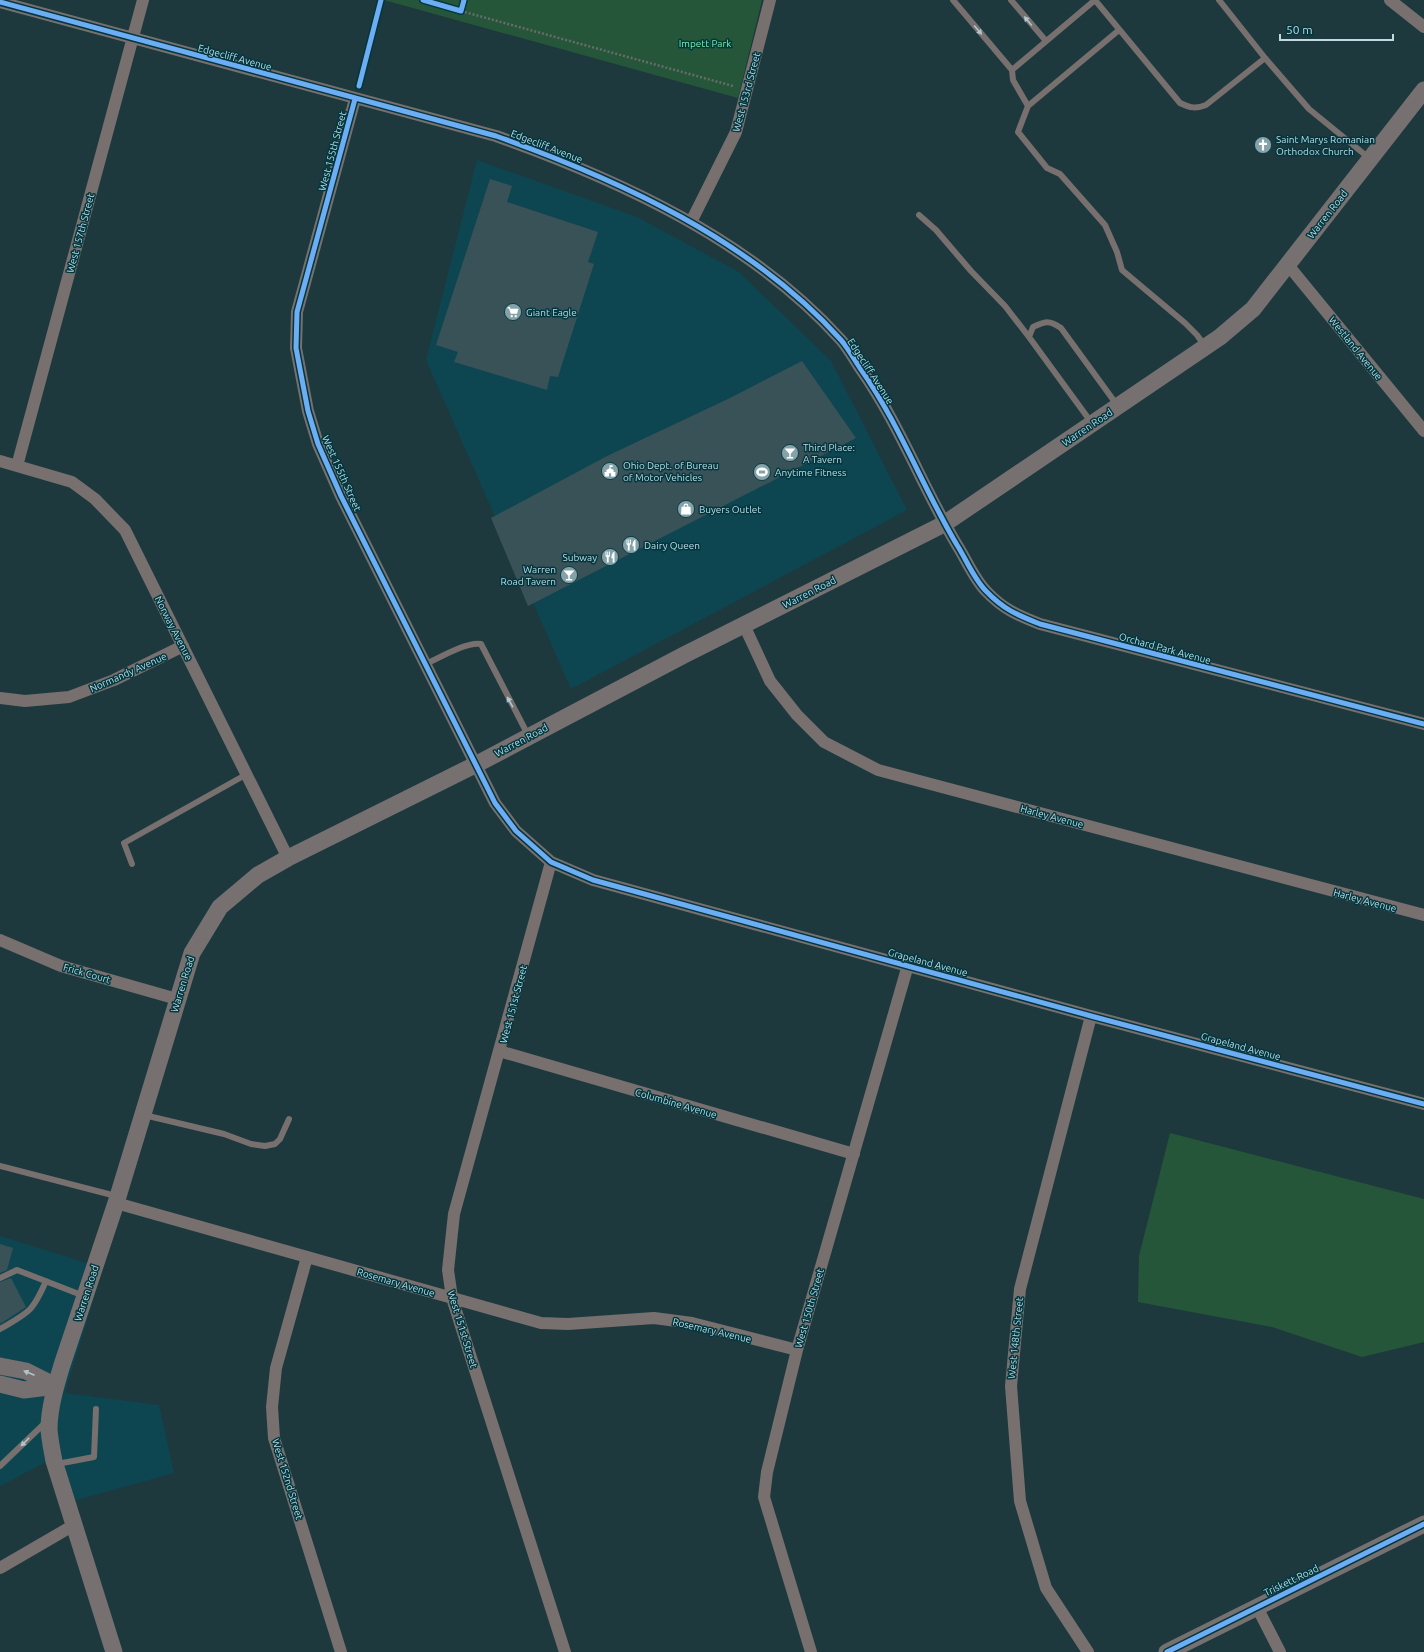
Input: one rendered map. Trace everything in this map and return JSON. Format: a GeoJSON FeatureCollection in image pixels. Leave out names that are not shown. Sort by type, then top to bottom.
{"type":"FeatureCollection","features":[{"type":"Feature","properties":{"kind":"main road","name":"Warren Road"},"geometry":{"type":"LineString","coordinates":[[114,1652],[55,1464],[49,1430],[56,1386],[117,1200],[192,953],[220,907],[258,875],[288,858],[477,764],[744,625],[944,524],[1092,424],[1205,347],[1253,309],[1424,90]]}},
{"type":"Feature","properties":{"kind":"main road"},"geometry":{"type":"LineString","coordinates":[[0,1366],[26,1371],[56,1386]]}},
{"type":"Feature","properties":{"kind":"main road"},"geometry":{"type":"LineString","coordinates":[[0,1384],[24,1390],[56,1386]]}},
{"type":"Feature","properties":{"kind":"main road","name":"Triskett Road"},"geometry":{"type":"LineString","coordinates":[[1167,1652],[1424,1524]]}},
{"type":"Feature","properties":{"kind":"street","name":"West 157th Street"},"geometry":{"type":"LineString","coordinates":[[17,466],[143,0]]}},
{"type":"Feature","properties":{"kind":"street","name":"West 153rd Street"},"geometry":{"type":"LineString","coordinates":[[691,222],[736,132],[770,0]]}},
{"type":"Feature","properties":{"kind":"street"},"geometry":{"type":"LineString","coordinates":[[1390,0],[1424,27]]}},
{"type":"Feature","properties":{"kind":"street","name":"Edgecliff Avenue"},"geometry":{"type":"LineString","coordinates":[[0,2],[496,136],[560,158],[630,190],[691,222],[766,272],[805,304],[842,341],[877,394],[944,524]]}},
{"type":"Feature","properties":{"kind":"street","name":"West 155th Street"},"geometry":{"type":"LineString","coordinates":[[356,99],[297,312],[296,348],[308,411],[318,444],[341,496],[477,764]]}},
{"type":"Feature","properties":{"kind":"street","name":"Westland Avenue"},"geometry":{"type":"LineString","coordinates":[[1288,265],[1424,431]]}},
{"type":"Feature","properties":{"kind":"street","name":"Norway Avenue"},"geometry":{"type":"LineString","coordinates":[[0,461],[72,482],[95,499],[124,530],[288,858]]}},
{"type":"Feature","properties":{"kind":"street","name":"Orchard Park Avenue"},"geometry":{"type":"LineString","coordinates":[[944,524],[984,590],[1012,613],[1040,624],[1424,724]]}},
{"type":"Feature","properties":{"kind":"street","name":"Harley Avenue"},"geometry":{"type":"LineString","coordinates":[[744,625],[770,681],[797,716],[824,742],[878,770],[1424,915]]}},
{"type":"Feature","properties":{"kind":"street","name":"Normandy Avenue"},"geometry":{"type":"LineString","coordinates":[[0,698],[25,701],[69,697],[114,680],[183,646]]}},
{"type":"Feature","properties":{"kind":"street","name":"Grapeland Avenue"},"geometry":{"type":"LineString","coordinates":[[477,764],[496,803],[516,831],[551,862],[593,880],[1091,1016],[1424,1104]]}},
{"type":"Feature","properties":{"kind":"street","name":"West 151st Street"},"geometry":{"type":"LineString","coordinates":[[551,862],[454,1214],[448,1270],[452,1298],[565,1652]]}},
{"type":"Feature","properties":{"kind":"street","name":"Frick Court"},"geometry":{"type":"LineString","coordinates":[[0,940],[60,966],[178,999]]}},
{"type":"Feature","properties":{"kind":"street","name":"West 150th Street"},"geometry":{"type":"LineString","coordinates":[[811,1652],[764,1497],[767,1472],[797,1350],[908,965]]}},
{"type":"Feature","properties":{"kind":"street","name":"West 148th Street"},"geometry":{"type":"LineString","coordinates":[[1088,1652],[1046,1588],[1020,1501],[1011,1386],[1020,1289],[1091,1016]]}},
{"type":"Feature","properties":{"kind":"street","name":"Columbine Avenue"},"geometry":{"type":"LineString","coordinates":[[499,1051],[854,1154]]}},
{"type":"Feature","properties":{"kind":"street","name":"Rosemary Avenue"},"geometry":{"type":"LineString","coordinates":[[117,1200],[307,1257],[541,1323],[568,1324],[654,1318],[692,1323],[797,1350]]}},
{"type":"Feature","properties":{"kind":"street","name":"West 152nd Street"},"geometry":{"type":"LineString","coordinates":[[307,1257],[276,1368],[272,1407],[274,1438],[341,1652]]}},
{"type":"Feature","properties":{"kind":"street"},"geometry":{"type":"LineString","coordinates":[[0,1568],[74,1524]]}},
{"type":"Feature","properties":{"kind":"street"},"geometry":{"type":"LineString","coordinates":[[1257,1607],[1280,1652]]}},
{"type":"Feature","properties":{"kind":"lane"},"geometry":{"type":"LineString","coordinates":[[953,0],[1012,70],[1013,80],[1028,106]]}},
{"type":"Feature","properties":{"kind":"lane"},"geometry":{"type":"LineString","coordinates":[[1011,0],[1046,42]]}},
{"type":"Feature","properties":{"kind":"lane"},"geometry":{"type":"LineString","coordinates":[[1012,70],[1095,0],[1180,103],[1190,108],[1198,108],[1206,105],[1265,58]]}},
{"type":"Feature","properties":{"kind":"lane"},"geometry":{"type":"LineString","coordinates":[[1219,0],[1265,58],[1309,109],[1370,159]]}},
{"type":"Feature","properties":{"kind":"lane"},"geometry":{"type":"LineString","coordinates":[[1119,30],[1028,106],[1018,132],[1047,168],[1060,174],[1105,225],[1122,270],[1185,323],[1197,335],[1205,347]]}},
{"type":"Feature","properties":{"kind":"lane"},"geometry":{"type":"LineString","coordinates":[[919,215],[936,230],[971,271],[1005,306],[1029,336],[1092,424]]}},
{"type":"Feature","properties":{"kind":"lane"},"geometry":{"type":"LineString","coordinates":[[1029,336],[1033,326],[1046,321],[1054,323],[1061,328],[1118,406]]}},
{"type":"Feature","properties":{"kind":"lane"},"geometry":{"type":"LineString","coordinates":[[426,664],[466,646],[476,643],[481,644],[529,736]]}},
{"type":"Feature","properties":{"kind":"lane"},"geometry":{"type":"LineString","coordinates":[[132,864],[124,843],[247,774]]}},
{"type":"Feature","properties":{"kind":"lane"},"geometry":{"type":"LineString","coordinates":[[143,1114],[224,1134],[251,1144],[265,1146],[275,1144],[280,1139],[288,1119]]}},
{"type":"Feature","properties":{"kind":"lane"},"geometry":{"type":"LineString","coordinates":[[0,1166],[117,1200]]}},
{"type":"Feature","properties":{"kind":"lane"},"geometry":{"type":"LineString","coordinates":[[0,1278],[17,1270],[85,1296]]}},
{"type":"Feature","properties":{"kind":"lane"},"geometry":{"type":"LineString","coordinates":[[0,1328],[30,1311],[37,1303],[46,1281]]}},
{"type":"Feature","properties":{"kind":"lane"},"geometry":{"type":"LineString","coordinates":[[55,1464],[94,1457],[96,1409]]}},
{"type":"Feature","properties":{"kind":"lane"},"geometry":{"type":"LineString","coordinates":[[0,1466],[51,1417]]}},
{"type":"Feature","properties":{"kind":"path"},"geometry":{"type":"LineString","coordinates":[[462,11],[732,86]]}},
{"type":"Feature","properties":{"kind":"shaded area"},"geometry":{"type":"Polygon","coordinates":[[[477,160],[637,217],[739,272],[831,361],[907,510],[571,689],[426,360],[477,160]]]}},
{"type":"Feature","properties":{"kind":"shaded area"},"geometry":{"type":"Polygon","coordinates":[[[0,1236],[103,1268],[65,1393],[159,1405],[174,1473],[62,1504],[48,1461],[0,1486],[0,1236]]]}},
{"type":"Feature","properties":{"kind":"green space","name":"Impett Park"},"geometry":{"type":"Polygon","coordinates":[[[384,0],[762,0],[738,98],[384,0]]]}},
{"type":"Feature","properties":{"kind":"green space"},"geometry":{"type":"Polygon","coordinates":[[[1170,1133],[1424,1199],[1424,1342],[1362,1357],[1272,1327],[1138,1302],[1139,1256],[1170,1133]]]}},
{"type":"Feature","properties":{"kind":"building","name":"Giant Eagle"},"geometry":{"type":"Polygon","coordinates":[[[490,179],[512,186],[507,202],[598,232],[588,262],[594,264],[558,377],[550,376],[547,390],[454,362],[458,352],[436,345],[490,179]]]}},
{"type":"Feature","properties":{"kind":"building"},"geometry":{"type":"Polygon","coordinates":[[[802,361],[856,438],[528,606],[491,518],[607,456],[730,398],[802,361]]]}},
{"type":"Feature","properties":{"kind":"building"},"geometry":{"type":"Polygon","coordinates":[[[0,1244],[13,1248],[7,1270],[0,1273],[0,1244]]]}},
{"type":"Feature","properties":{"kind":"building"},"geometry":{"type":"Polygon","coordinates":[[[11,1278],[26,1307],[0,1324],[0,1282],[11,1278]]]}},
{"type":"Feature","properties":{"kind":"cycle path"},"geometry":{"type":"LineString","coordinates":[[359,86],[381,0]]}},
{"type":"Feature","properties":{"kind":"cycle path"},"geometry":{"type":"LineString","coordinates":[[423,0],[461,11],[464,0]]}},
{"type":"Feature","properties":{"kind":"cycle path"},"geometry":{"type":"LineString","coordinates":[[0,2],[496,136],[590,172],[636,194],[681,217],[725,243],[767,272],[805,304],[841,340],[849,350],[887,411],[933,501],[974,575],[986,591],[1004,607],[1040,624],[1424,724]]}},
{"type":"Feature","properties":{"kind":"cycle path"},"geometry":{"type":"LineString","coordinates":[[355,99],[297,312],[296,348],[308,411],[318,444],[341,496],[495,803],[516,831],[551,862],[593,880],[1091,1016],[1424,1104]]}},
{"type":"Feature","properties":{"kind":"cycle path"},"geometry":{"type":"LineString","coordinates":[[1167,1652],[1424,1524]]}},
{"type":"Feature","properties":{"kind":"place","name":"Saint Marys Romanian Orthodox Church"},"geometry":{"type":"Point","coordinates":[1263,145]}},
{"type":"Feature","properties":{"kind":"place","name":"Giant Eagle"},"geometry":{"type":"Point","coordinates":[513,312]}},
{"type":"Feature","properties":{"kind":"place","name":"Third Place: A Tavern"},"geometry":{"type":"Point","coordinates":[790,453]}},
{"type":"Feature","properties":{"kind":"place","name":"Ohio Dept. of Bureau of Motor Vehicles"},"geometry":{"type":"Point","coordinates":[610,471]}},
{"type":"Feature","properties":{"kind":"place","name":"Anytime Fitness"},"geometry":{"type":"Point","coordinates":[762,472]}},
{"type":"Feature","properties":{"kind":"place","name":"Buyers Outlet"},"geometry":{"type":"Point","coordinates":[686,509]}},
{"type":"Feature","properties":{"kind":"place","name":"Dairy Queen"},"geometry":{"type":"Point","coordinates":[631,545]}},
{"type":"Feature","properties":{"kind":"place","name":"Subway"},"geometry":{"type":"Point","coordinates":[610,557]}},
{"type":"Feature","properties":{"kind":"place","name":"Warren Road Tavern"},"geometry":{"type":"Point","coordinates":[569,575]}}]}
